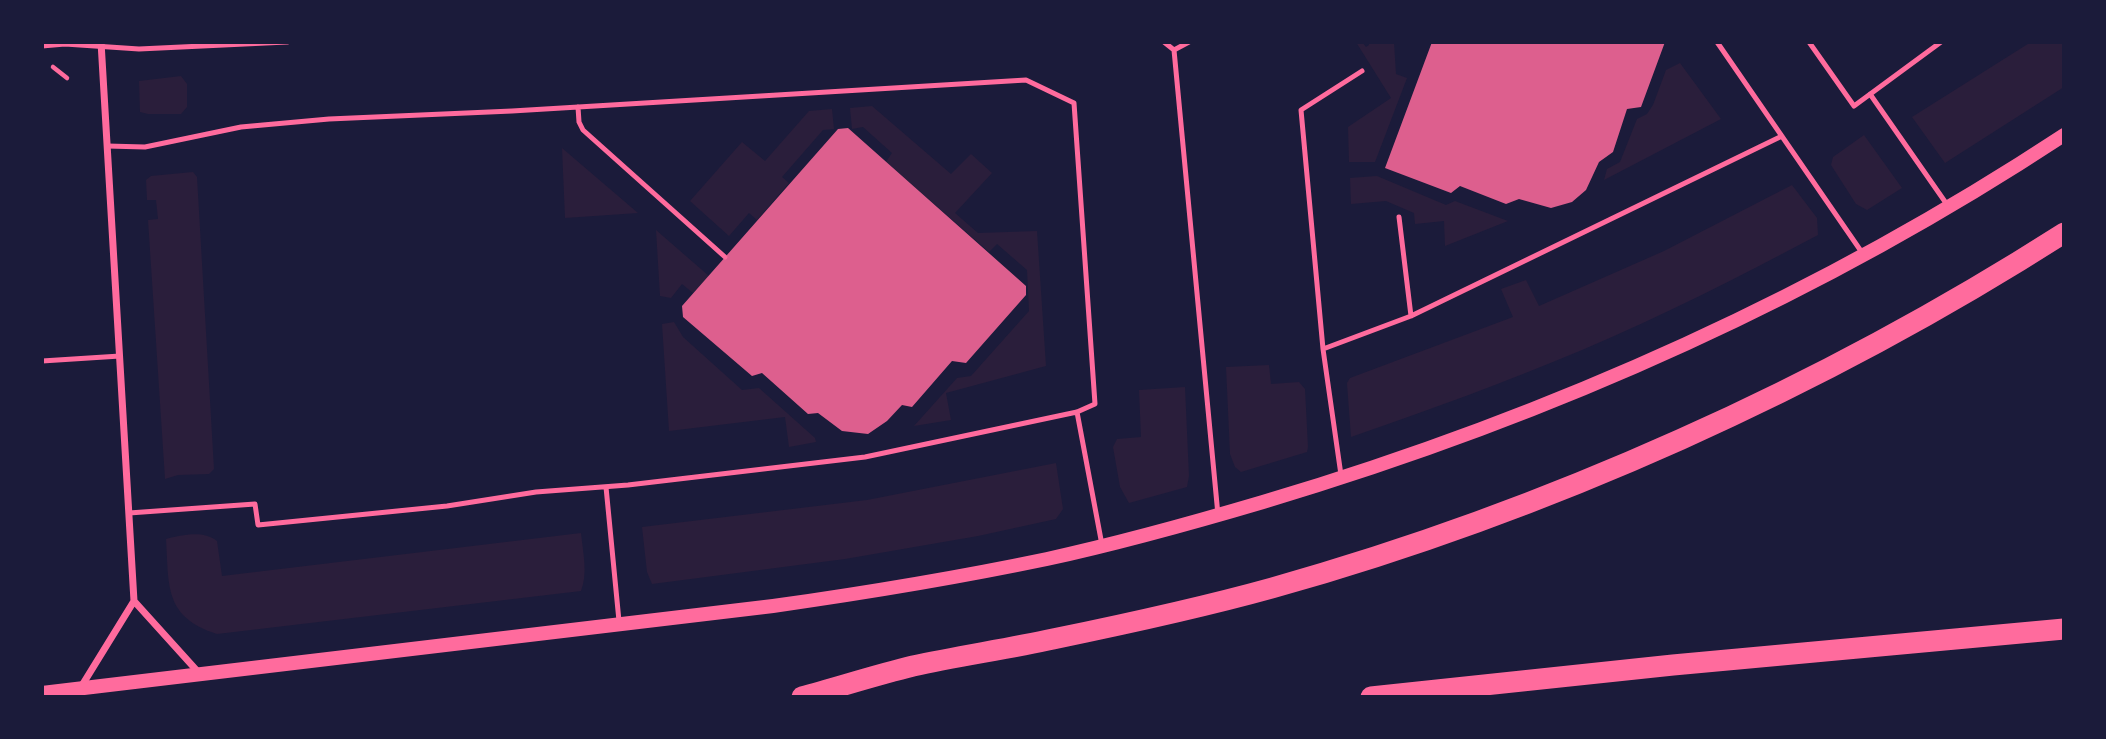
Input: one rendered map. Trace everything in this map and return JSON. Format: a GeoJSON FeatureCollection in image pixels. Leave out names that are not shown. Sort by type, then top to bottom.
{"type":"FeatureCollection","features":[{"type":"Feature","properties":{"kind":"highway"},"geometry":{"type":"LineString","coordinates":[[802,697],[913,666],[1056,639],[1268,589],[1341,568],[1507,510],[1630,461],[1838,363],[1966,293],[2064,233]]}},
{"type":"Feature","properties":{"kind":"highway"},"geometry":{"type":"LineString","coordinates":[[1371,697],[1673,665],[2064,629]]}},
{"type":"Feature","properties":{"kind":"main road"},"geometry":{"type":"LineString","coordinates":[[42,693],[773,606],[906,587],[1038,561],[1218,515],[1341,478],[1516,416],[1626,371],[1723,326],[1863,254],[2064,135]]}},
{"type":"Feature","properties":{"kind":"street"},"geometry":{"type":"LineString","coordinates":[[81,688],[134,601],[101,45]]}},
{"type":"Feature","properties":{"kind":"street"},"geometry":{"type":"LineString","coordinates":[[134,601],[201,675]]}},
{"type":"Feature","properties":{"kind":"lane"},"geometry":{"type":"LineString","coordinates":[[42,46],[101,45],[139,49],[287,42]]}},
{"type":"Feature","properties":{"kind":"lane"},"geometry":{"type":"LineString","coordinates":[[1164,42],[1174,50],[1218,515]]}},
{"type":"Feature","properties":{"kind":"lane"},"geometry":{"type":"LineString","coordinates":[[1174,50],[1189,42]]}},
{"type":"Feature","properties":{"kind":"lane"},"geometry":{"type":"LineString","coordinates":[[1717,42],[1863,254]]}},
{"type":"Feature","properties":{"kind":"lane"},"geometry":{"type":"LineString","coordinates":[[1809,42],[1854,106],[1941,42]]}},
{"type":"Feature","properties":{"kind":"lane"},"geometry":{"type":"LineString","coordinates":[[1341,478],[1323,349],[1301,110],[1362,71]]}},
{"type":"Feature","properties":{"kind":"lane"},"geometry":{"type":"LineString","coordinates":[[107,146],[145,146],[240,127],[328,119],[420,116],[1026,80],[1074,103],[1095,404],[1077,412],[865,457],[606,487],[536,492],[447,506],[258,525],[254,504],[130,513]]}},
{"type":"Feature","properties":{"kind":"lane"},"geometry":{"type":"LineString","coordinates":[[1870,94],[1948,206]]}},
{"type":"Feature","properties":{"kind":"lane"},"geometry":{"type":"LineString","coordinates":[[578,107],[579,122],[583,130],[725,257]]}},
{"type":"Feature","properties":{"kind":"lane"},"geometry":{"type":"LineString","coordinates":[[1323,349],[1411,316],[1782,136]]}},
{"type":"Feature","properties":{"kind":"lane"},"geometry":{"type":"LineString","coordinates":[[1399,217],[1411,316]]}},
{"type":"Feature","properties":{"kind":"lane"},"geometry":{"type":"LineString","coordinates":[[42,361],[120,356]]}},
{"type":"Feature","properties":{"kind":"lane"},"geometry":{"type":"LineString","coordinates":[[1077,412],[1102,545]]}},
{"type":"Feature","properties":{"kind":"lane"},"geometry":{"type":"LineString","coordinates":[[606,487],[620,624]]}},
{"type":"Feature","properties":{"kind":"path"},"geometry":{"type":"LineString","coordinates":[[42,68],[53,67],[67,78]]}},
{"type":"Feature","properties":{"kind":"shaded area"},"geometry":{"type":"Polygon","coordinates":[[[1356,42],[1362,42],[1366,47],[1369,42],[1394,42],[1396,74],[1407,78],[1375,162],[1349,162],[1348,127],[1391,98],[1356,42]]]}},
{"type":"Feature","properties":{"kind":"shaded area"},"geometry":{"type":"Polygon","coordinates":[[[2031,42],[2064,42],[2064,87],[1945,163],[1912,117],[2031,42]]]}},
{"type":"Feature","properties":{"kind":"shaded area"},"geometry":{"type":"Polygon","coordinates":[[[1680,63],[1721,119],[1604,180],[1607,169],[1620,162],[1637,119],[1647,114],[1653,105],[1666,70],[1680,63]]]}},
{"type":"Feature","properties":{"kind":"shaded area"},"geometry":{"type":"Polygon","coordinates":[[[181,76],[187,84],[187,107],[181,114],[140,112],[139,81],[181,76]]]}},
{"type":"Feature","properties":{"kind":"shaded area"},"geometry":{"type":"Polygon","coordinates":[[[872,106],[951,174],[971,154],[992,173],[955,213],[978,233],[1037,231],[1046,366],[946,393],[951,420],[914,426],[957,378],[971,376],[1029,311],[1027,270],[997,244],[989,252],[886,162],[892,153],[863,127],[852,129],[850,108],[872,106]]]}},
{"type":"Feature","properties":{"kind":"shaded area"},"geometry":{"type":"Polygon","coordinates":[[[832,109],[834,129],[823,130],[782,177],[789,183],[757,220],[749,213],[729,236],[690,201],[742,142],[765,161],[809,111],[832,109]]]}},
{"type":"Feature","properties":{"kind":"shaded area"},"geometry":{"type":"Polygon","coordinates":[[[1864,135],[1902,188],[1867,210],[1856,204],[1831,165],[1833,157],[1864,135]]]}},
{"type":"Feature","properties":{"kind":"shaded area"},"geometry":{"type":"Polygon","coordinates":[[[562,148],[638,213],[565,218],[562,148]]]}},
{"type":"Feature","properties":{"kind":"shaded area"},"geometry":{"type":"Polygon","coordinates":[[[193,172],[197,177],[214,469],[209,474],[178,475],[165,479],[148,220],[158,219],[156,200],[147,200],[146,180],[151,176],[193,172]]]}},
{"type":"Feature","properties":{"kind":"shaded area"},"geometry":{"type":"Polygon","coordinates":[[[1377,176],[1446,205],[1455,201],[1508,221],[1445,246],[1444,221],[1415,224],[1414,213],[1386,201],[1351,204],[1350,178],[1377,176]]]}},
{"type":"Feature","properties":{"kind":"shaded area"},"geometry":{"type":"Polygon","coordinates":[[[1792,185],[1817,218],[1818,235],[1701,295],[1582,350],[1351,437],[1347,383],[1350,378],[1513,317],[1501,289],[1526,280],[1539,306],[1664,251],[1792,185]]]}},
{"type":"Feature","properties":{"kind":"shaded area"},"geometry":{"type":"Polygon","coordinates":[[[656,230],[709,276],[693,293],[682,284],[671,298],[660,296],[656,230]]]}},
{"type":"Feature","properties":{"kind":"shaded area"},"geometry":{"type":"Polygon","coordinates":[[[674,322],[683,337],[742,390],[759,388],[815,438],[816,442],[789,447],[785,417],[669,431],[662,324],[674,322]]]}},
{"type":"Feature","properties":{"kind":"shaded area"},"geometry":{"type":"Polygon","coordinates":[[[1269,365],[1271,384],[1299,382],[1305,389],[1307,452],[1241,472],[1235,467],[1230,454],[1226,367],[1269,365]]]}},
{"type":"Feature","properties":{"kind":"shaded area"},"geometry":{"type":"Polygon","coordinates":[[[1185,387],[1189,476],[1187,487],[1129,503],[1120,487],[1113,447],[1117,439],[1141,437],[1139,390],[1185,387]]]}},
{"type":"Feature","properties":{"kind":"shaded area"},"geometry":{"type":"Polygon","coordinates":[[[1056,463],[1063,509],[1056,519],[978,536],[845,559],[652,584],[647,572],[642,527],[867,500],[1056,463]]]}},
{"type":"Feature","properties":{"kind":"shaded area"},"geometry":{"type":"Polygon","coordinates":[[[581,533],[585,570],[581,591],[217,634],[187,619],[178,609],[169,585],[166,539],[185,535],[205,535],[217,541],[222,576],[581,533]]]}},
{"type":"Feature","properties":{"kind":"building"},"geometry":{"type":"Polygon","coordinates":[[[1432,42],[1665,42],[1641,107],[1627,109],[1613,152],[1599,162],[1586,190],[1572,202],[1551,208],[1519,199],[1506,204],[1460,186],[1451,193],[1385,168],[1432,42]]]}},
{"type":"Feature","properties":{"kind":"building"},"geometry":{"type":"Polygon","coordinates":[[[848,128],[1026,286],[1026,295],[966,363],[952,361],[912,407],[902,405],[887,421],[868,434],[842,431],[818,413],[808,414],[762,373],[752,376],[683,317],[682,306],[838,129],[848,128]]]}}]}
